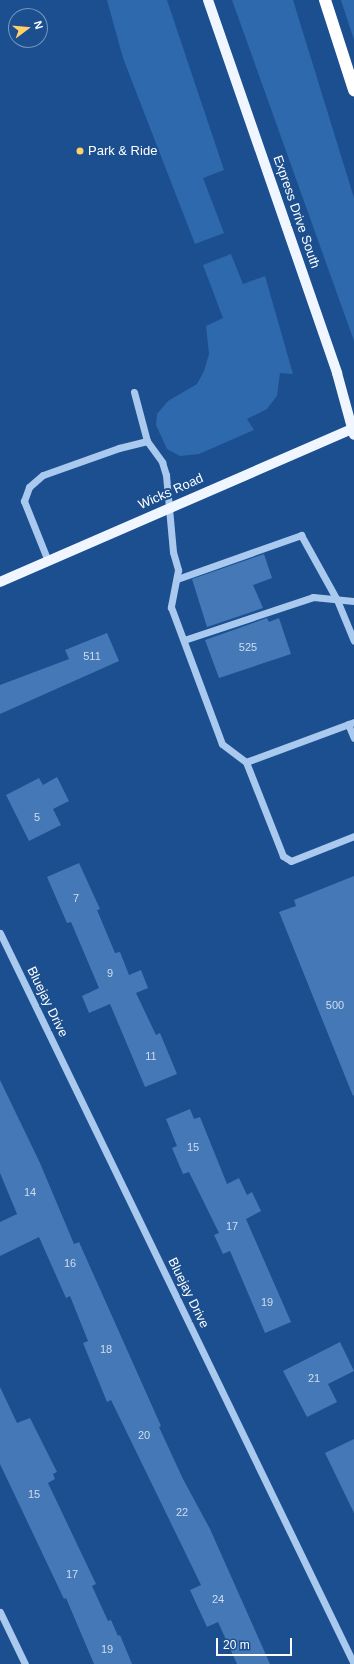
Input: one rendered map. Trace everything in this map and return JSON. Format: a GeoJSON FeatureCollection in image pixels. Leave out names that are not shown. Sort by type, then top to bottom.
{"type":"FeatureCollection","features":[{"type":"Feature","properties":{"kind":"highway"},"geometry":{"type":"LineString","coordinates":[[325,0],[354,90]]}},
{"type":"Feature","properties":{"kind":"main road","name":"Express Drive South"},"geometry":{"type":"LineString","coordinates":[[208,0],[337,373],[353,431]]}},
{"type":"Feature","properties":{"kind":"main road","name":"Wicks Road"},"geometry":{"type":"LineString","coordinates":[[0,582],[171,506],[353,431]]}},
{"type":"Feature","properties":{"kind":"street"},"geometry":{"type":"LineString","coordinates":[[134,392],[147,441],[162,462],[171,506],[177,579],[171,607],[222,744],[246,762],[283,856],[291,861],[354,836]]}},
{"type":"Feature","properties":{"kind":"street"},"geometry":{"type":"LineString","coordinates":[[48,561],[24,501],[29,487],[43,475],[119,448],[147,441]]}},
{"type":"Feature","properties":{"kind":"street"},"geometry":{"type":"LineString","coordinates":[[177,579],[301,535],[338,600],[354,641]]}},
{"type":"Feature","properties":{"kind":"street"},"geometry":{"type":"LineString","coordinates":[[184,640],[314,597],[354,601]]}},
{"type":"Feature","properties":{"kind":"street"},"geometry":{"type":"LineString","coordinates":[[246,762],[351,723],[354,738]]}},
{"type":"Feature","properties":{"kind":"street","name":"Bluejay Drive"},"geometry":{"type":"LineString","coordinates":[[0,933],[354,1664]]}},
{"type":"Feature","properties":{"kind":"street"},"geometry":{"type":"LineString","coordinates":[[0,1612],[25,1664]]}},
{"type":"Feature","properties":{"kind":"shaded area"},"geometry":{"type":"Polygon","coordinates":[[[107,0],[167,0],[224,170],[203,178],[224,233],[195,244],[123,58],[107,0]]]}},
{"type":"Feature","properties":{"kind":"shaded area"},"geometry":{"type":"Polygon","coordinates":[[[232,0],[293,0],[354,198],[354,341],[232,0]]]}},
{"type":"Feature","properties":{"kind":"shaded area"},"geometry":{"type":"Polygon","coordinates":[[[341,0],[354,0],[354,40],[341,0]]]}},
{"type":"Feature","properties":{"kind":"shaded area"},"geometry":{"type":"Polygon","coordinates":[[[231,254],[243,284],[265,276],[293,374],[280,373],[277,396],[267,409],[247,419],[254,430],[199,454],[180,456],[167,449],[156,425],[157,414],[168,401],[197,384],[204,371],[209,354],[206,326],[223,318],[203,265],[231,254]]]}},
{"type":"Feature","properties":{"kind":"building"},"geometry":{"type":"Polygon","coordinates":[[[264,554],[272,578],[253,585],[263,608],[207,627],[192,579],[264,554]]]}},
{"type":"Feature","properties":{"kind":"building"},"geometry":{"type":"Polygon","coordinates":[[[267,618],[269,622],[279,618],[291,654],[219,678],[205,640],[267,618]]]}},
{"type":"Feature","properties":{"kind":"building"},"geometry":{"type":"Polygon","coordinates":[[[107,633],[119,661],[0,714],[0,685],[69,659],[65,650],[107,633]]]}},
{"type":"Feature","properties":{"kind":"building"},"geometry":{"type":"Polygon","coordinates":[[[57,777],[69,801],[53,809],[61,825],[29,841],[6,795],[39,778],[43,785],[57,777]]]}},
{"type":"Feature","properties":{"kind":"building"},"geometry":{"type":"Polygon","coordinates":[[[79,863],[100,909],[97,910],[115,953],[120,952],[129,975],[141,970],[148,988],[136,993],[156,1035],[160,1033],[177,1074],[145,1087],[110,1004],[89,1013],[82,996],[99,988],[71,922],[67,923],[47,877],[79,863]]]}},
{"type":"Feature","properties":{"kind":"building"},"geometry":{"type":"Polygon","coordinates":[[[354,876],[353,1096],[279,912],[296,906],[294,900],[354,876]]]}},
{"type":"Feature","properties":{"kind":"building"},"geometry":{"type":"Polygon","coordinates":[[[0,1080],[40,1163],[74,1244],[79,1242],[161,1426],[159,1427],[183,1479],[210,1529],[270,1664],[237,1664],[218,1622],[207,1627],[190,1590],[201,1585],[111,1400],[107,1402],[83,1343],[88,1341],[70,1296],[66,1298],[39,1237],[0,1256],[0,1222],[17,1214],[0,1173],[0,1080]]]}},
{"type":"Feature","properties":{"kind":"building"},"geometry":{"type":"Polygon","coordinates":[[[190,1109],[194,1119],[200,1117],[227,1184],[239,1178],[247,1195],[252,1192],[261,1211],[246,1219],[291,1322],[265,1333],[230,1251],[223,1254],[214,1235],[219,1233],[189,1172],[183,1174],[172,1148],[177,1146],[166,1119],[190,1109]]]}},
{"type":"Feature","properties":{"kind":"building"},"geometry":{"type":"Polygon","coordinates":[[[340,1342],[354,1371],[328,1384],[337,1402],[307,1417],[283,1371],[340,1342]]]}},
{"type":"Feature","properties":{"kind":"building"},"geometry":{"type":"Polygon","coordinates":[[[0,1387],[17,1423],[30,1418],[57,1472],[53,1474],[55,1479],[48,1483],[96,1584],[92,1586],[108,1621],[111,1620],[118,1636],[120,1635],[132,1664],[94,1664],[66,1598],[64,1599],[0,1464],[0,1387]]]}},
{"type":"Feature","properties":{"kind":"building"},"geometry":{"type":"Polygon","coordinates":[[[354,1439],[354,1513],[325,1453],[354,1439]]]}},
{"type":"Feature","properties":{"kind":"place","name":"Park & Ride"},"geometry":{"type":"Point","coordinates":[80,151]}}]}
